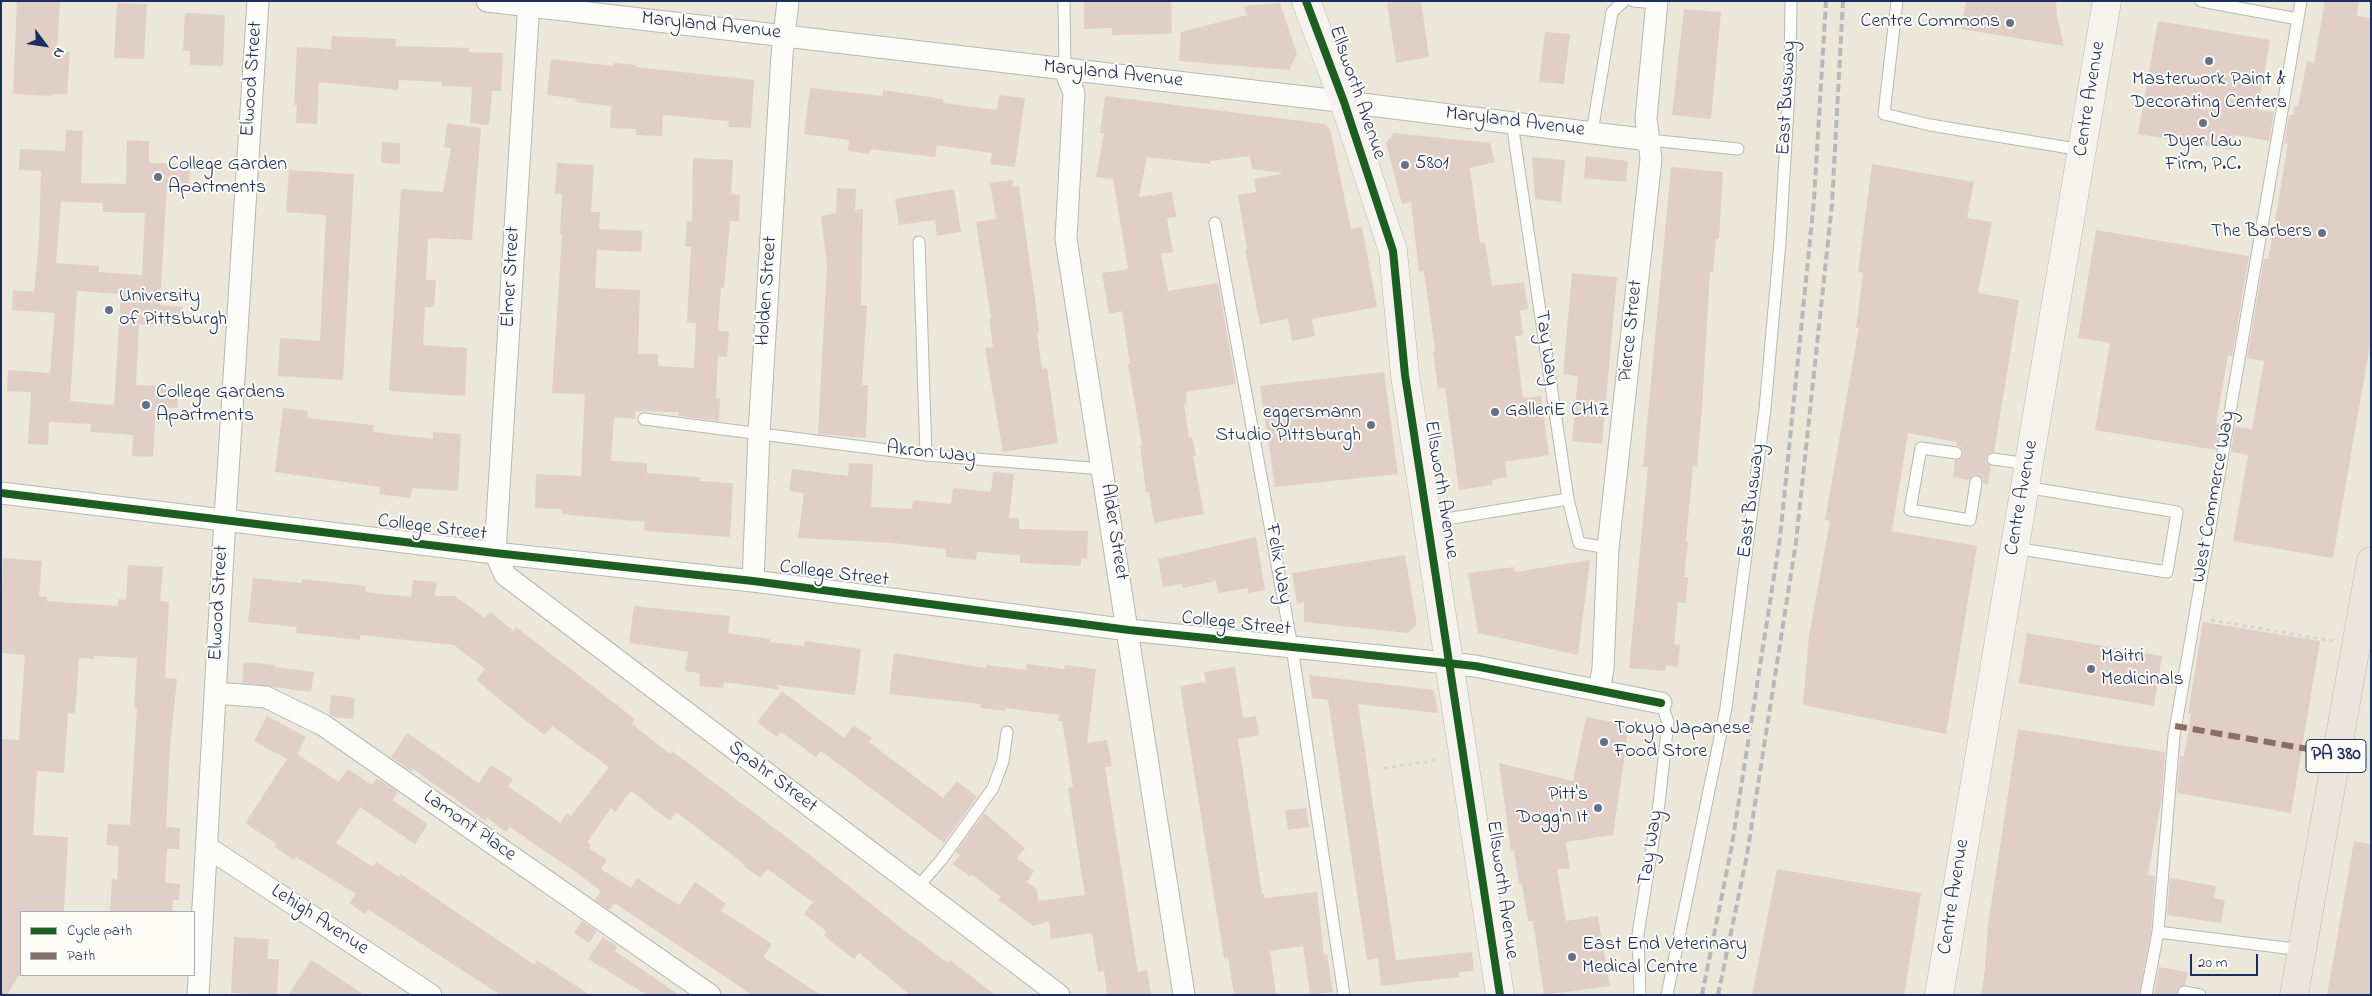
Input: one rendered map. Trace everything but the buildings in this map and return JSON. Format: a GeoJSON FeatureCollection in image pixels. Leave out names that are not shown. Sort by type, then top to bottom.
{"type":"FeatureCollection","features":[{"type":"Feature","properties":{"kind":"main road","name":"PA 380"},"geometry":{"type":"LineString","coordinates":[[2294,995],[2363,654],[2371,561]]}},
{"type":"Feature","properties":{"kind":"street","name":"Elwood Street"},"geometry":{"type":"LineString","coordinates":[[198,995],[208,848],[225,519],[258,1]]}},
{"type":"Feature","properties":{"kind":"street","name":"Maryland Avenue"},"geometry":{"type":"LineString","coordinates":[[488,1],[529,4],[1648,140]]}},
{"type":"Feature","properties":{"kind":"street","name":"Holden Street"},"geometry":{"type":"LineString","coordinates":[[753,581],[759,434],[784,36],[788,1]]}},
{"type":"Feature","properties":{"kind":"street","name":"Centre Avenue"},"geometry":{"type":"LineString","coordinates":[[1939,995],[2107,1]]}},
{"type":"Feature","properties":{"kind":"street","name":"Pierce Street"},"geometry":{"type":"LineString","coordinates":[[1599,690],[1603,669],[1608,548],[1652,160],[1646,118],[1656,2]]}},
{"type":"Feature","properties":{"kind":"street","name":"Ellsworth Avenue"},"geometry":{"type":"LineString","coordinates":[[1310,3],[1393,251],[1405,374],[1451,663],[1500,995]]}},
{"type":"Feature","properties":{"kind":"street","name":"Elmer Street"},"geometry":{"type":"LineString","coordinates":[[495,553],[529,4]]}},
{"type":"Feature","properties":{"kind":"street","name":"Alder Street"},"geometry":{"type":"LineString","coordinates":[[1065,70],[1074,93],[1066,239],[1129,630],[1184,995]]}},
{"type":"Feature","properties":{"kind":"street","name":"College Street"},"geometry":{"type":"LineString","coordinates":[[1,493],[495,553],[753,581],[1129,630],[1475,666],[1661,703]]}},
{"type":"Feature","properties":{"kind":"street","name":"Spahr Street"},"geometry":{"type":"LineString","coordinates":[[495,553],[506,575],[1054,993]]}},
{"type":"Feature","properties":{"kind":"street","name":"Lamont Place"},"geometry":{"type":"LineString","coordinates":[[215,693],[266,696],[323,725],[710,995]]}},
{"type":"Feature","properties":{"kind":"street","name":"Lehigh Avenue"},"geometry":{"type":"LineString","coordinates":[[208,848],[431,995]]}},
{"type":"Feature","properties":{"kind":"lane"},"geometry":{"type":"LineString","coordinates":[[1064,1],[1065,70]]}},
{"type":"Feature","properties":{"kind":"lane"},"geometry":{"type":"LineString","coordinates":[[1592,132],[1612,12],[1624,1]]}},
{"type":"Feature","properties":{"kind":"lane"},"geometry":{"type":"LineString","coordinates":[[1634,1],[1656,2]]}},
{"type":"Feature","properties":{"kind":"lane","name":"East Busway"},"geometry":{"type":"LineString","coordinates":[[1667,995],[1726,708],[1765,409],[1780,242],[1790,74],[1791,1]]}},
{"type":"Feature","properties":{"kind":"lane"},"geometry":{"type":"LineString","coordinates":[[1897,1],[1884,114],[1930,125],[2082,150]]}},
{"type":"Feature","properties":{"kind":"lane"},"geometry":{"type":"LineString","coordinates":[[2201,1],[2298,19]]}},
{"type":"Feature","properties":{"kind":"lane","name":"West Commerce Way"},"geometry":{"type":"LineString","coordinates":[[2152,989],[2174,736],[2301,1]]}},
{"type":"Feature","properties":{"kind":"lane","name":"Tay Way"},"geometry":{"type":"LineString","coordinates":[[1512,123],[1568,499],[1579,543],[1608,548]]}},
{"type":"Feature","properties":{"kind":"lane","name":"Maryland Avenue"},"geometry":{"type":"LineString","coordinates":[[1648,140],[1738,149]]}},
{"type":"Feature","properties":{"kind":"lane","name":"Felix Way"},"geometry":{"type":"LineString","coordinates":[[1215,223],[1292,647],[1344,995]]}},
{"type":"Feature","properties":{"kind":"lane"},"geometry":{"type":"LineString","coordinates":[[919,242],[926,455]]}},
{"type":"Feature","properties":{"kind":"lane","name":"Akron Way"},"geometry":{"type":"LineString","coordinates":[[644,419],[926,455],[1103,469]]}},
{"type":"Feature","properties":{"kind":"lane"},"geometry":{"type":"LineString","coordinates":[[1956,453],[1921,448],[1910,510],[1970,520],[1976,482]]}},
{"type":"Feature","properties":{"kind":"lane"},"geometry":{"type":"LineString","coordinates":[[1992,459],[2026,476],[2177,512],[2167,572],[2014,548]]}},
{"type":"Feature","properties":{"kind":"lane"},"geometry":{"type":"LineString","coordinates":[[1428,522],[1568,499]]}},
{"type":"Feature","properties":{"kind":"lane","name":"Tay Way"},"geometry":{"type":"LineString","coordinates":[[1640,995],[1638,934],[1659,804],[1668,722],[1661,703]]}},
{"type":"Feature","properties":{"kind":"lane"},"geometry":{"type":"LineString","coordinates":[[917,888],[942,859],[993,788],[1003,761],[1007,732]]}},
{"type":"Feature","properties":{"kind":"lane"},"geometry":{"type":"LineString","coordinates":[[2158,932],[2302,950]]}},
{"type":"Feature","properties":{"kind":"lane"},"geometry":{"type":"LineString","coordinates":[[2184,992],[2200,995]]}},
{"type":"Feature","properties":{"kind":"path"},"geometry":{"type":"LineString","coordinates":[[2194,617],[2363,654]]}},
{"type":"Feature","properties":{"kind":"path"},"geometry":{"type":"LineString","coordinates":[[1384,768],[1440,760]]}},
{"type":"Feature","properties":{"kind":"railway"},"geometry":{"type":"LineString","coordinates":[[1702,995],[1732,845],[1780,538],[1814,200],[1826,1]]}},
{"type":"Feature","properties":{"kind":"railway"},"geometry":{"type":"LineString","coordinates":[[1718,995],[1747,855],[1796,542],[1832,204],[1843,1]]}},
{"type":"Feature","properties":{"kind":"marked path"},"geometry":{"type":"LineString","coordinates":[[2175,726],[2337,754]]}},
{"type":"Feature","properties":{"kind":"cycle path"},"geometry":{"type":"LineString","coordinates":[[1306,1],[1344,102],[1393,251],[1405,375],[1500,995]]}},
{"type":"Feature","properties":{"kind":"cycle path"},"geometry":{"type":"LineString","coordinates":[[1,493],[495,553],[753,581],[1129,630],[1475,666],[1661,703]]}},
{"type":"Feature","properties":{"kind":"place","name":"Centre Commons"},"geometry":{"type":"Point","coordinates":[2010,23]}},
{"type":"Feature","properties":{"kind":"place","name":"Masterwork Paint & Decorating Centers"},"geometry":{"type":"Point","coordinates":[2209,61]}},
{"type":"Feature","properties":{"kind":"place","name":"Dyer Law Firm, P.C."},"geometry":{"type":"Point","coordinates":[2203,123]}},
{"type":"Feature","properties":{"kind":"place","name":"5801"},"geometry":{"type":"Point","coordinates":[1405,165]}},
{"type":"Feature","properties":{"kind":"place","name":"College Garden Apartments"},"geometry":{"type":"Point","coordinates":[158,177]}},
{"type":"Feature","properties":{"kind":"place","name":"The Barbers"},"geometry":{"type":"Point","coordinates":[2322,233]}},
{"type":"Feature","properties":{"kind":"place","name":"University of Pittsburgh"},"geometry":{"type":"Point","coordinates":[109,310]}},
{"type":"Feature","properties":{"kind":"place","name":"College Gardens Apartments"},"geometry":{"type":"Point","coordinates":[146,405]}},
{"type":"Feature","properties":{"kind":"place","name":"GalleriE CHIZ"},"geometry":{"type":"Point","coordinates":[1495,412]}},
{"type":"Feature","properties":{"kind":"place","name":"eggersmann Studio PIttsburgh"},"geometry":{"type":"Point","coordinates":[1371,425]}},
{"type":"Feature","properties":{"kind":"place","name":"Maitri Medicinals"},"geometry":{"type":"Point","coordinates":[2091,669]}},
{"type":"Feature","properties":{"kind":"place","name":"Tokyo Japanese Food Store"},"geometry":{"type":"Point","coordinates":[1604,742]}},
{"type":"Feature","properties":{"kind":"place","name":"Pitt's Dogg'n It"},"geometry":{"type":"Point","coordinates":[1598,808]}},
{"type":"Feature","properties":{"kind":"place","name":"East End Veterinary Medical Centre"},"geometry":{"type":"Point","coordinates":[1572,957]}}]}
